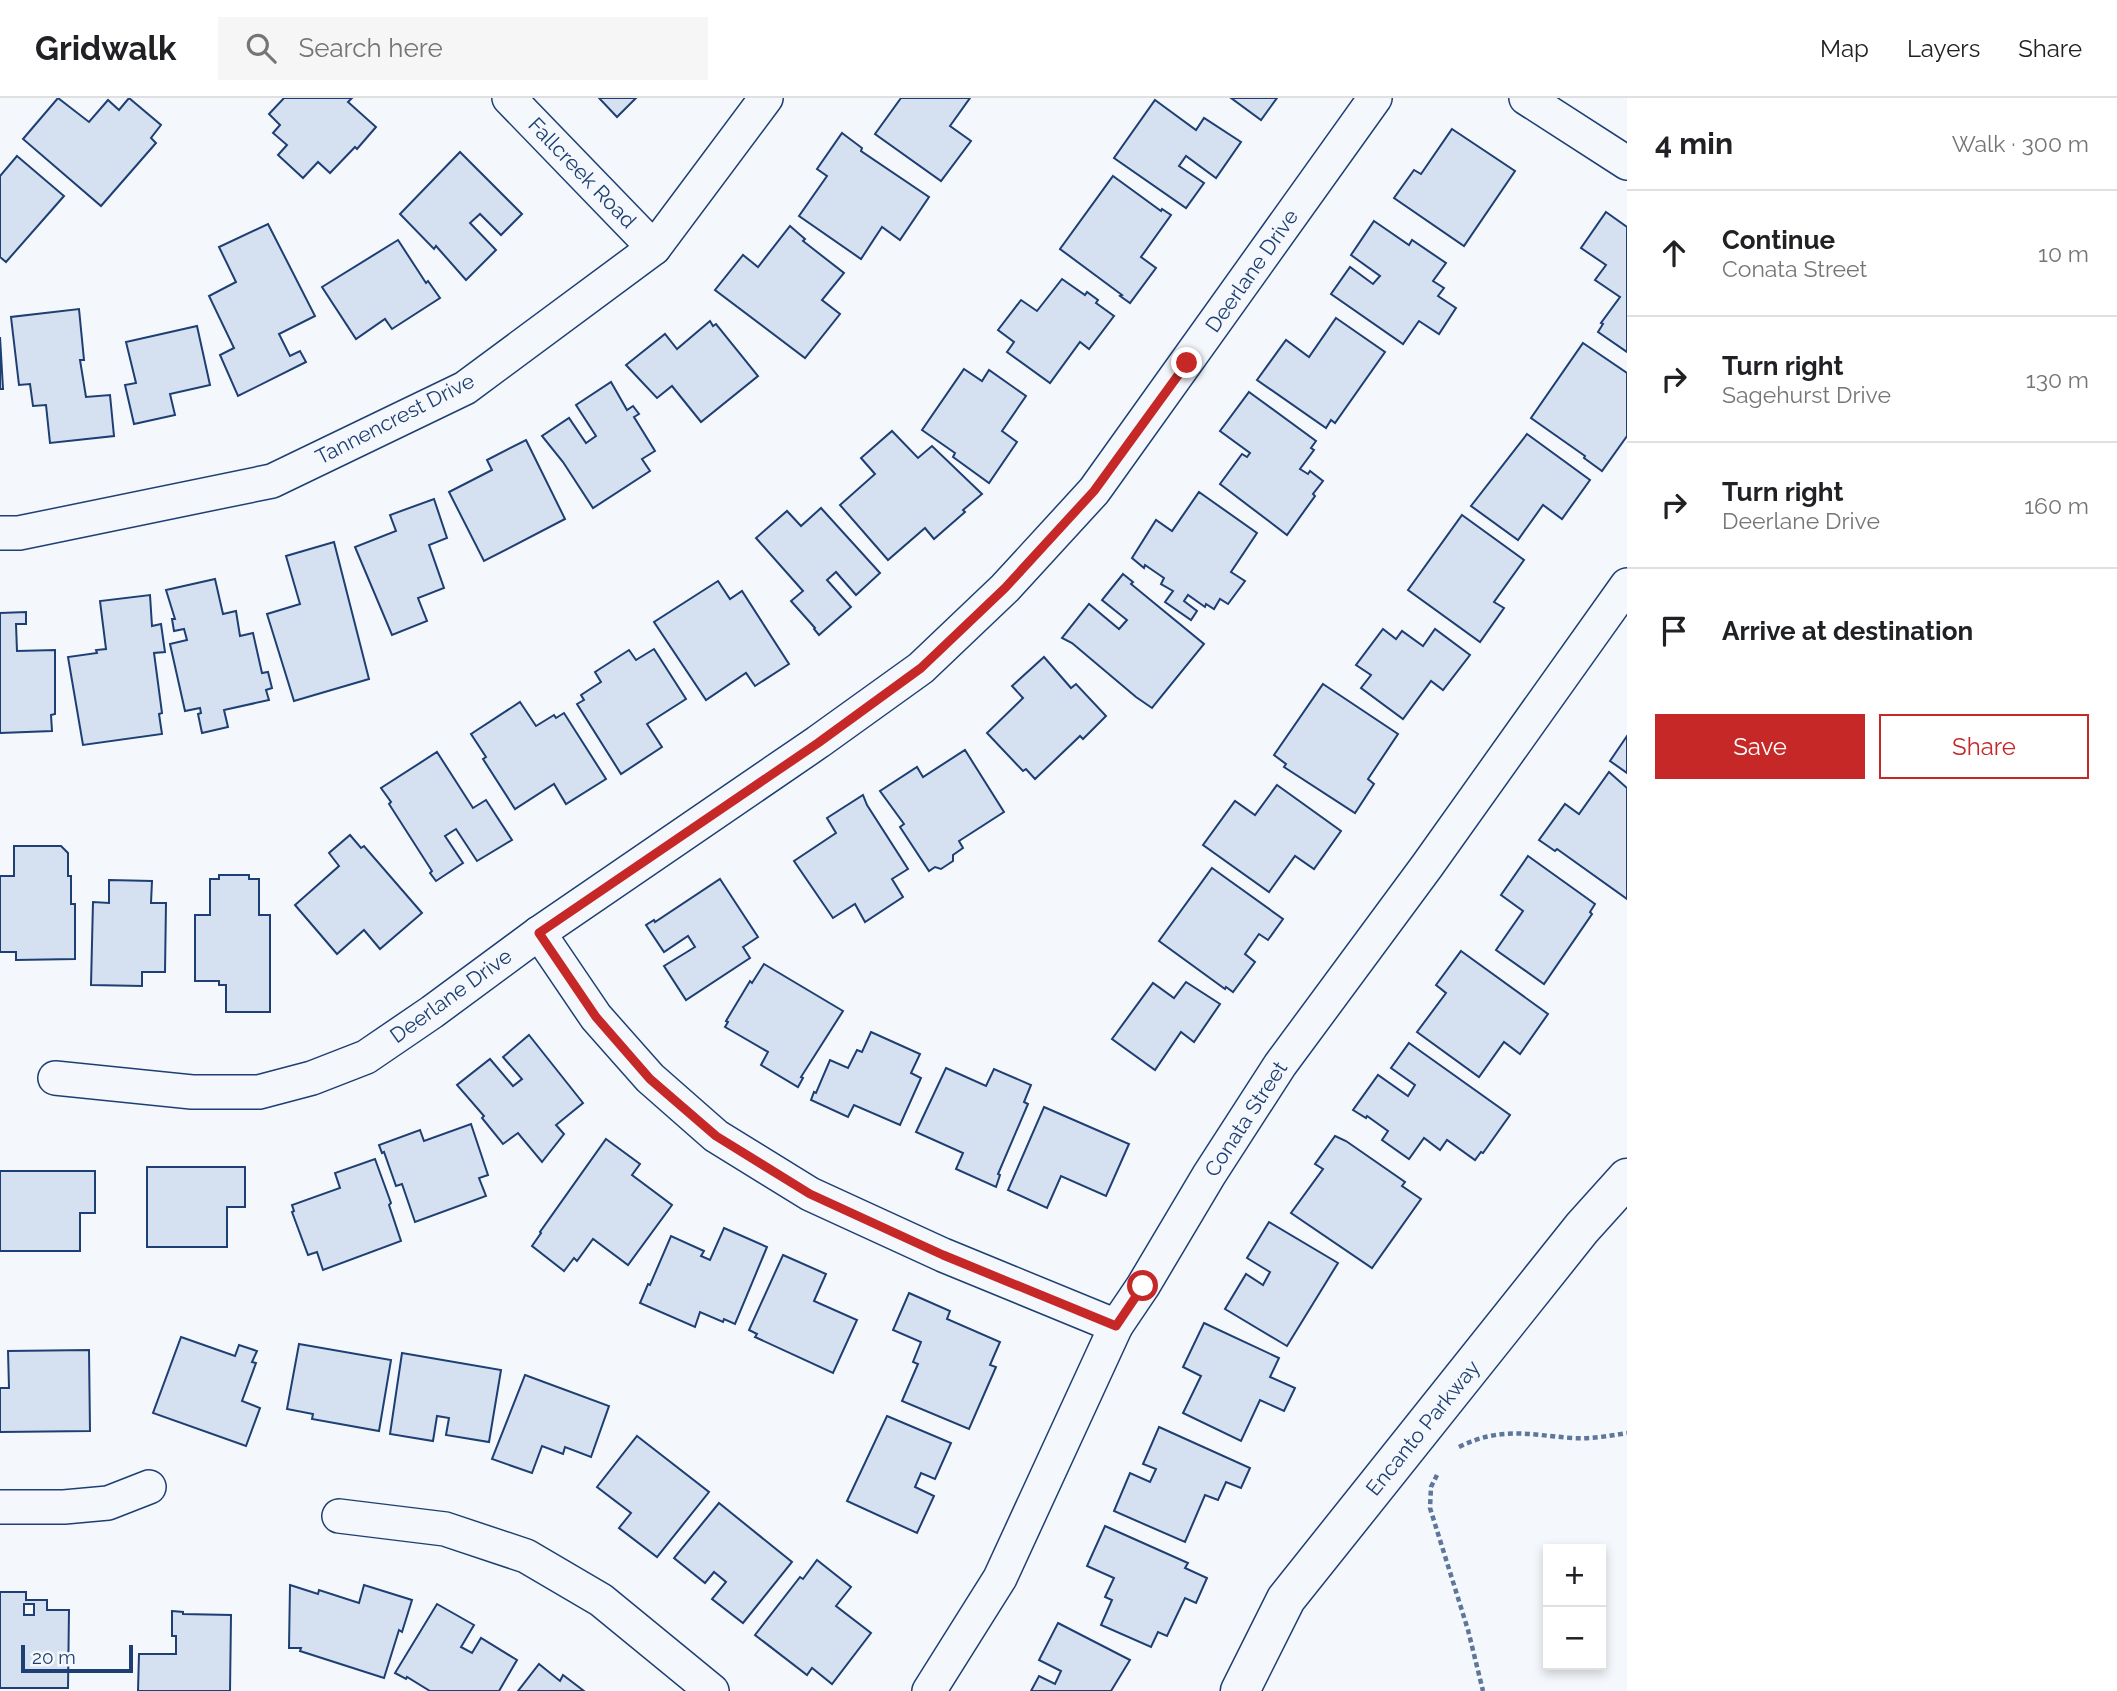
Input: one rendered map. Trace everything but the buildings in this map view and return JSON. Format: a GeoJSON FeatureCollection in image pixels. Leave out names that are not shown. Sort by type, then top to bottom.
{"type":"FeatureCollection","features":[{"type":"Feature","properties":{"kind":"street","name":"Fallcreek Road"},"geometry":{"type":"LineString","coordinates":[[509,98],[654,248]]}},
{"type":"Feature","properties":{"kind":"street","name":"Tannencrest Drive"},"geometry":{"type":"LineString","coordinates":[[0,533],[19,533],[272,481],[465,388],[654,248],[766,98]]}},
{"type":"Feature","properties":{"kind":"street","name":"Deerlane Drive"},"geometry":{"type":"LineString","coordinates":[[55,1079],[192,1092],[259,1092],[313,1079],[366,1057],[432,1013],[539,933],[818,743],[911,675],[1005,588],[1094,491],[1375,98]]}},
{"type":"Feature","properties":{"kind":"street"},"geometry":{"type":"LineString","coordinates":[[1526,98],[1627,163]]}},
{"type":"Feature","properties":{"kind":"street","name":"Conata Street"},"geometry":{"type":"LineString","coordinates":[[929,1691],[1000,1578],[1116,1326],[1280,1065],[1427,866],[1627,585]]}},
{"type":"Feature","properties":{"kind":"street"},"geometry":{"type":"LineString","coordinates":[[539,933],[596,1017],[650,1079],[716,1136],[810,1194],[943,1255],[1116,1326]]}},
{"type":"Feature","properties":{"kind":"street","name":"Encanto Parkway"},"geometry":{"type":"LineString","coordinates":[[1240,1691],[1286,1599],[1582,1228],[1627,1178]]}},
{"type":"Feature","properties":{"kind":"street"},"geometry":{"type":"LineString","coordinates":[[0,1507],[64,1507],[108,1503],[149,1487]]}},
{"type":"Feature","properties":{"kind":"street"},"geometry":{"type":"LineString","coordinates":[[339,1516],[445,1530],[526,1556],[601,1600],[712,1691]]}},
{"type":"Feature","properties":{"kind":"path"},"geometry":{"type":"LineString","coordinates":[[1457,1448],[1494,1434],[1598,1438],[1627,1433]]}},
{"type":"Feature","properties":{"kind":"path"},"geometry":{"type":"LineString","coordinates":[[1439,1470],[1431,1487],[1430,1508],[1468,1630],[1483,1691]]}},
{"type":"Feature","properties":{"kind":"route"},"geometry":{"type":"LineString","coordinates":[[1143,1286],[1116,1326],[943,1255],[810,1194],[716,1136],[650,1079],[596,1017],[539,933],[818,743],[921,668],[1005,588],[1094,491],[1187,363]]}}]}
